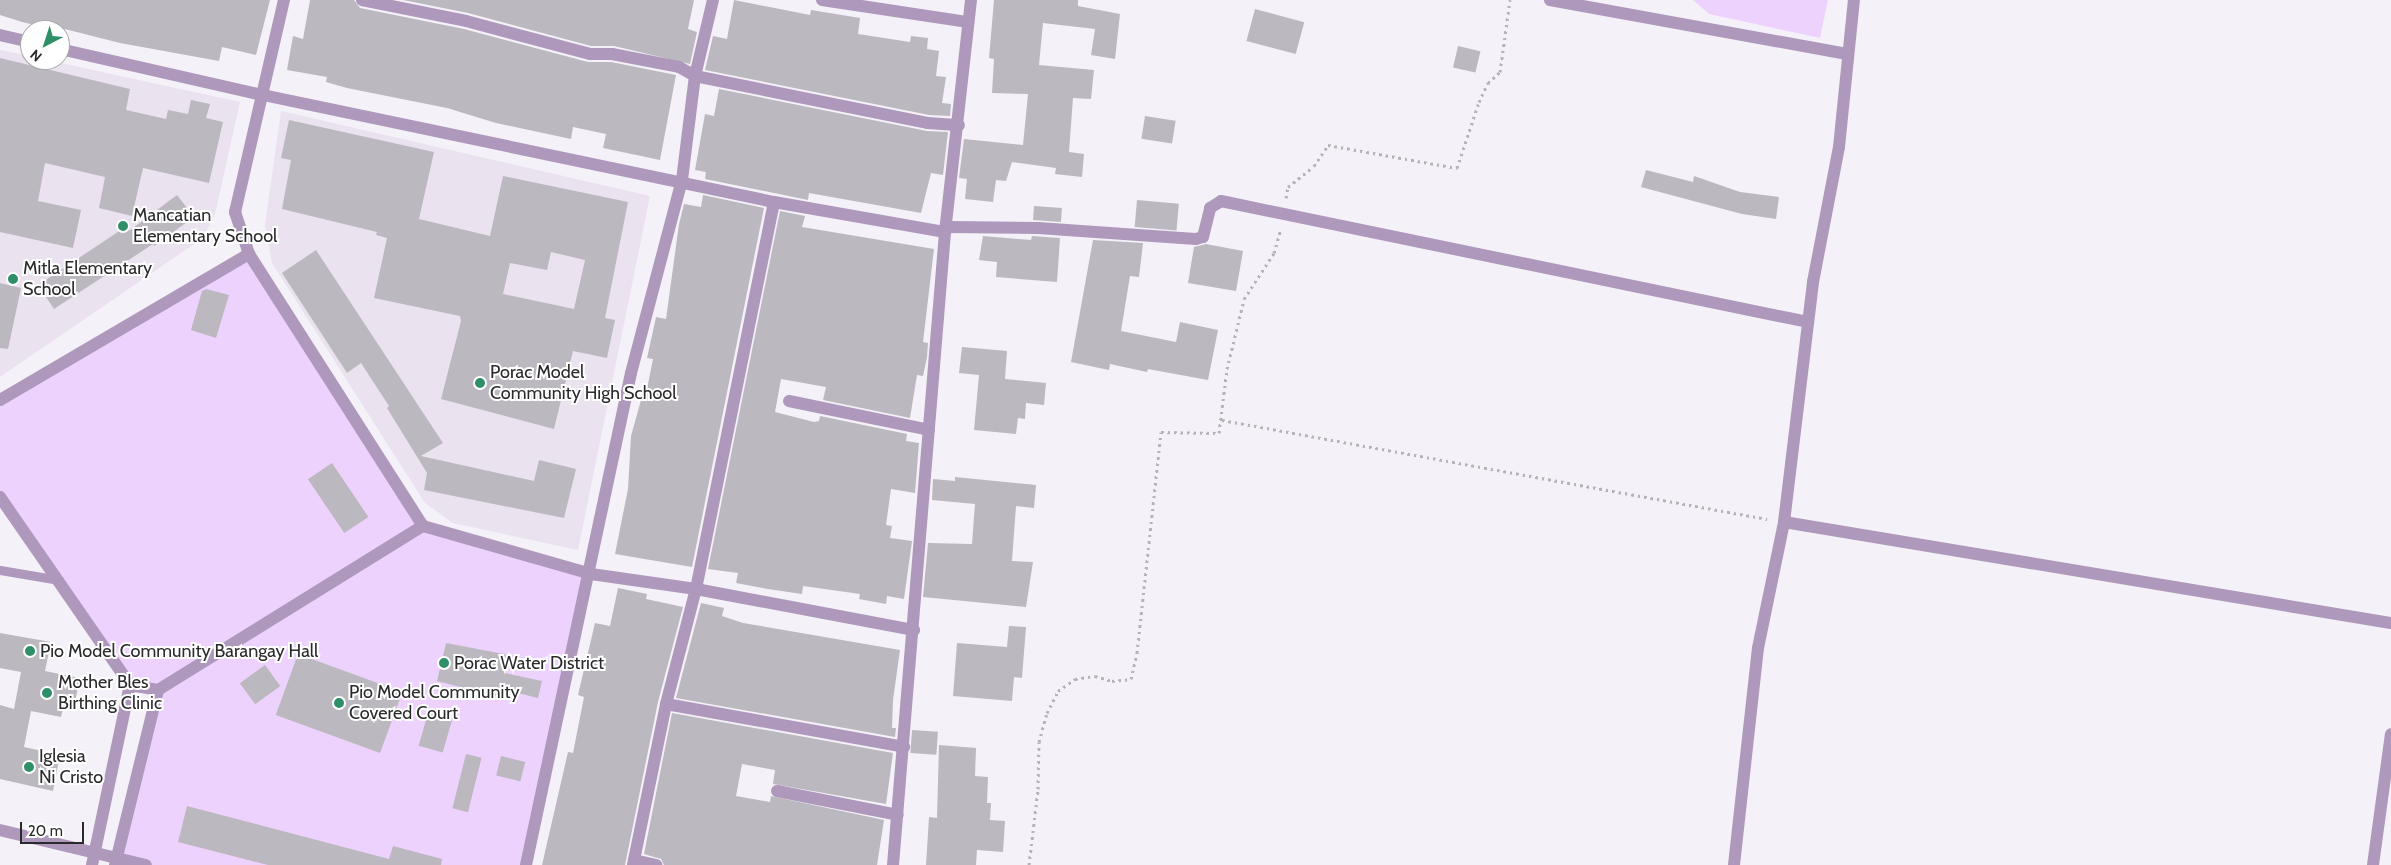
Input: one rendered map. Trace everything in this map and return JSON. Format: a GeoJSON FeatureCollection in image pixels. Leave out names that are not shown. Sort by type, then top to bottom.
{"type":"FeatureCollection","features":[{"type":"Feature","properties":{"kind":"street"},"geometry":{"type":"LineString","coordinates":[[284,0],[235,212],[249,254],[423,526],[591,574],[696,589],[914,630]]}},
{"type":"Feature","properties":{"kind":"street"},"geometry":{"type":"LineString","coordinates":[[362,0],[466,21],[590,54],[612,54],[679,67],[695,76],[919,122],[959,125]]}},
{"type":"Feature","properties":{"kind":"street"},"geometry":{"type":"LineString","coordinates":[[526,865],[591,574],[631,373],[682,180],[695,76],[713,0]]}},
{"type":"Feature","properties":{"kind":"street"},"geometry":{"type":"LineString","coordinates":[[822,0],[968,22]]}},
{"type":"Feature","properties":{"kind":"street"},"geometry":{"type":"LineString","coordinates":[[894,865],[914,630],[928,430],[971,0]]}},
{"type":"Feature","properties":{"kind":"street"},"geometry":{"type":"LineString","coordinates":[[1550,0],[1847,54]]}},
{"type":"Feature","properties":{"kind":"street"},"geometry":{"type":"LineString","coordinates":[[1734,865],[1758,648],[1784,522],[1808,322],[1839,147],[1854,0]]}},
{"type":"Feature","properties":{"kind":"street"},"geometry":{"type":"LineString","coordinates":[[0,35],[20,40]]}},
{"type":"Feature","properties":{"kind":"street"},"geometry":{"type":"LineString","coordinates":[[70,50],[263,95],[682,180],[774,202],[947,230],[1038,228],[1196,239],[1203,237],[1210,208],[1221,201],[1808,322]]}},
{"type":"Feature","properties":{"kind":"street"},"geometry":{"type":"LineString","coordinates":[[656,865],[633,863],[666,704],[696,589],[774,202]]}},
{"type":"Feature","properties":{"kind":"street"},"geometry":{"type":"LineString","coordinates":[[0,400],[249,254]]}},
{"type":"Feature","properties":{"kind":"street"},"geometry":{"type":"LineString","coordinates":[[789,401],[928,430]]}},
{"type":"Feature","properties":{"kind":"street"},"geometry":{"type":"LineString","coordinates":[[0,496],[130,685],[158,690],[423,526]]}},
{"type":"Feature","properties":{"kind":"street"},"geometry":{"type":"LineString","coordinates":[[1784,522],[2391,624]]}},
{"type":"Feature","properties":{"kind":"street"},"geometry":{"type":"LineString","coordinates":[[92,865],[130,685]]}},
{"type":"Feature","properties":{"kind":"street"},"geometry":{"type":"LineString","coordinates":[[115,861],[158,690]]}},
{"type":"Feature","properties":{"kind":"street"},"geometry":{"type":"LineString","coordinates":[[666,704],[904,747]]}},
{"type":"Feature","properties":{"kind":"street"},"geometry":{"type":"LineString","coordinates":[[2373,865],[2391,734]]}},
{"type":"Feature","properties":{"kind":"street"},"geometry":{"type":"LineString","coordinates":[[777,790],[898,815]]}},
{"type":"Feature","properties":{"kind":"street"},"geometry":{"type":"LineString","coordinates":[[0,830],[95,851],[115,861],[146,865]]}},
{"type":"Feature","properties":{"kind":"lane"},"geometry":{"type":"LineString","coordinates":[[0,570],[59,580]]}},
{"type":"Feature","properties":{"kind":"path"},"geometry":{"type":"LineString","coordinates":[[1284,206],[1288,187],[1314,166],[1328,145],[1457,168],[1482,96],[1488,84],[1500,72],[1510,0]]}},
{"type":"Feature","properties":{"kind":"path"},"geometry":{"type":"LineString","coordinates":[[1029,865],[1038,789],[1039,742],[1047,713],[1058,691],[1075,679],[1095,676],[1112,681],[1131,679],[1137,654],[1161,432],[1218,433],[1222,420],[1227,369],[1244,299],[1274,253],[1281,226]]}},
{"type":"Feature","properties":{"kind":"path"},"geometry":{"type":"LineString","coordinates":[[1222,420],[1784,522]]}},
{"type":"Feature","properties":{"kind":"shaded area"},"geometry":{"type":"Polygon","coordinates":[[[1693,0],[1828,0],[1820,38],[1709,14],[1693,0]]]}},
{"type":"Feature","properties":{"kind":"shaded area","name":"Mancatian Elementary School"},"geometry":{"type":"Polygon","coordinates":[[[0,50],[20,54],[20,70],[70,70],[70,65],[240,102],[215,214],[203,238],[0,377],[0,50]]]}},
{"type":"Feature","properties":{"kind":"shaded area","name":"Porac Model Community High School"},"geometry":{"type":"Polygon","coordinates":[[[281,111],[650,196],[578,550],[453,523],[425,503],[272,263],[265,225],[281,111]]]}},
{"type":"Feature","properties":{"kind":"shaded area"},"geometry":{"type":"Polygon","coordinates":[[[249,254],[423,526],[591,574],[526,865],[146,865],[116,858],[158,690],[130,685],[0,497],[0,400],[249,254]]]}},
{"type":"Feature","properties":{"kind":"building"},"geometry":{"type":"Polygon","coordinates":[[[0,0],[270,0],[256,55],[222,47],[219,61],[120,43],[70,30],[70,20],[20,21],[0,15],[0,0]]]}},
{"type":"Feature","properties":{"kind":"building"},"geometry":{"type":"Polygon","coordinates":[[[310,0],[354,0],[360,8],[464,29],[588,62],[611,62],[676,75],[660,160],[603,148],[606,134],[573,127],[571,139],[496,123],[447,108],[347,88],[326,82],[327,77],[287,70],[293,36],[303,39],[310,0]]]}},
{"type":"Feature","properties":{"kind":"building"},"geometry":{"type":"Polygon","coordinates":[[[403,0],[694,0],[688,29],[697,32],[690,64],[614,46],[591,46],[468,13],[403,0]]]}},
{"type":"Feature","properties":{"kind":"building"},"geometry":{"type":"Polygon","coordinates":[[[734,0],[810,15],[811,10],[860,18],[858,34],[910,42],[911,36],[928,38],[927,49],[939,51],[936,76],[946,77],[942,103],[951,104],[950,116],[929,115],[705,70],[713,36],[727,39],[734,0]]]}},
{"type":"Feature","properties":{"kind":"building"},"geometry":{"type":"Polygon","coordinates":[[[994,0],[1078,0],[1078,6],[1120,14],[1115,59],[1091,55],[1095,29],[1043,23],[1039,65],[1094,70],[1091,99],[1073,98],[1069,152],[1084,154],[1082,177],[1055,174],[1056,168],[1012,162],[1006,181],[996,180],[993,202],[965,199],[967,179],[959,178],[964,139],[1023,145],[1028,94],[992,93],[994,59],[989,58],[994,0]]]}},
{"type":"Feature","properties":{"kind":"building"},"geometry":{"type":"Polygon","coordinates":[[[1255,9],[1304,22],[1296,54],[1246,41],[1255,9]]]}},
{"type":"Feature","properties":{"kind":"building"},"geometry":{"type":"Polygon","coordinates":[[[1458,46],[1480,51],[1475,73],[1453,67],[1458,46]]]}},
{"type":"Feature","properties":{"kind":"building"},"geometry":{"type":"Polygon","coordinates":[[[0,58],[20,63],[20,70],[50,70],[130,89],[126,110],[166,119],[168,110],[188,114],[191,100],[210,104],[206,118],[223,122],[209,183],[143,168],[132,216],[99,208],[105,177],[45,163],[38,201],[81,210],[73,248],[0,232],[0,58]]]}},
{"type":"Feature","properties":{"kind":"building"},"geometry":{"type":"Polygon","coordinates":[[[719,89],[927,131],[948,132],[943,175],[931,173],[921,213],[809,193],[808,200],[705,179],[706,172],[695,170],[705,114],[714,116],[719,89]]]}},
{"type":"Feature","properties":{"kind":"building"},"geometry":{"type":"Polygon","coordinates":[[[1145,116],[1176,121],[1172,144],[1141,139],[1145,116]]]}},
{"type":"Feature","properties":{"kind":"building"},"geometry":{"type":"Polygon","coordinates":[[[289,120],[434,152],[419,219],[490,236],[503,176],[628,202],[605,318],[615,320],[607,358],[573,351],[554,429],[441,399],[461,321],[460,316],[374,298],[387,238],[376,235],[377,232],[282,209],[291,160],[281,158],[289,120]],[[551,252],[547,270],[510,263],[503,294],[574,309],[585,260],[551,252]]]}},
{"type":"Feature","properties":{"kind":"building"},"geometry":{"type":"Polygon","coordinates":[[[1646,170],[1693,182],[1694,176],[1740,192],[1779,197],[1776,219],[1742,214],[1641,187],[1646,170]]]}},
{"type":"Feature","properties":{"kind":"building"},"geometry":{"type":"Polygon","coordinates":[[[177,195],[194,217],[154,246],[153,244],[54,309],[38,285],[130,224],[129,231],[177,195]]]}},
{"type":"Feature","properties":{"kind":"building"},"geometry":{"type":"Polygon","coordinates":[[[703,195],[764,208],[692,567],[615,554],[628,489],[631,436],[643,393],[646,394],[653,359],[647,358],[656,317],[666,319],[679,224],[684,204],[701,207],[703,195]]]}},
{"type":"Feature","properties":{"kind":"building"},"geometry":{"type":"Polygon","coordinates":[[[1137,200],[1179,204],[1176,231],[1135,227],[1137,200]]]}},
{"type":"Feature","properties":{"kind":"building"},"geometry":{"type":"Polygon","coordinates":[[[1034,206],[1062,208],[1061,222],[1033,220],[1034,206]]]}},
{"type":"Feature","properties":{"kind":"building"},"geometry":{"type":"Polygon","coordinates":[[[780,211],[805,216],[802,227],[934,249],[923,342],[928,343],[927,357],[923,376],[917,375],[910,418],[823,400],[826,387],[781,379],[775,412],[814,422],[819,421],[820,416],[907,434],[906,441],[919,443],[915,493],[891,489],[886,525],[892,526],[890,538],[912,541],[904,599],[887,596],[886,604],[859,599],[860,594],[803,586],[802,594],[768,589],[736,583],[738,573],[708,569],[780,211]]]}},
{"type":"Feature","properties":{"kind":"building"},"geometry":{"type":"Polygon","coordinates":[[[983,236],[1031,240],[1032,236],[1060,238],[1057,282],[996,277],[997,262],[979,260],[983,236]]]}},
{"type":"Feature","properties":{"kind":"building"},"geometry":{"type":"Polygon","coordinates":[[[1093,240],[1143,243],[1139,277],[1130,276],[1121,331],[1176,342],[1180,322],[1218,330],[1208,380],[1148,369],[1147,372],[1110,364],[1109,370],[1071,362],[1093,240]]]}},
{"type":"Feature","properties":{"kind":"building"},"geometry":{"type":"Polygon","coordinates":[[[1206,244],[1243,251],[1236,291],[1188,283],[1194,247],[1206,244]]]}},
{"type":"Feature","properties":{"kind":"building"},"geometry":{"type":"Polygon","coordinates":[[[316,250],[443,443],[421,456],[534,481],[539,460],[576,469],[564,518],[424,490],[427,473],[387,408],[389,406],[361,363],[347,373],[282,273],[316,250]]]}},
{"type":"Feature","properties":{"kind":"building"},"geometry":{"type":"Polygon","coordinates":[[[0,283],[21,288],[8,349],[0,348],[0,283]]]}},
{"type":"Feature","properties":{"kind":"building"},"geometry":{"type":"Polygon","coordinates":[[[206,289],[229,295],[216,338],[191,330],[202,291],[206,289]]]}},
{"type":"Feature","properties":{"kind":"building"},"geometry":{"type":"Polygon","coordinates":[[[962,347],[1007,351],[1005,379],[1046,383],[1044,405],[1026,403],[1025,419],[1018,418],[1016,434],[974,430],[979,375],[959,373],[962,347]]]}},
{"type":"Feature","properties":{"kind":"building"},"geometry":{"type":"Polygon","coordinates":[[[332,463],[368,517],[344,533],[308,479],[332,463]]]}},
{"type":"Feature","properties":{"kind":"building"},"geometry":{"type":"Polygon","coordinates":[[[955,477],[1036,485],[1034,508],[1016,506],[1012,561],[1033,562],[1026,607],[923,597],[928,543],[972,544],[975,504],[932,500],[933,479],[955,481],[955,477]]]}},
{"type":"Feature","properties":{"kind":"building"},"geometry":{"type":"Polygon","coordinates":[[[618,588],[647,594],[646,599],[683,607],[658,702],[625,865],[542,865],[568,752],[573,753],[584,697],[578,695],[595,623],[610,626],[618,588]]]}},
{"type":"Feature","properties":{"kind":"building"},"geometry":{"type":"Polygon","coordinates":[[[701,603],[724,608],[722,616],[743,623],[900,650],[893,700],[892,728],[896,728],[895,737],[676,698],[701,603]]]}},
{"type":"Feature","properties":{"kind":"building"},"geometry":{"type":"Polygon","coordinates":[[[1009,626],[1026,627],[1022,678],[1014,677],[1012,701],[953,696],[957,643],[1007,647],[1009,626]]]}},
{"type":"Feature","properties":{"kind":"building"},"geometry":{"type":"Polygon","coordinates":[[[0,633],[51,642],[45,671],[80,678],[73,711],[63,708],[61,717],[31,711],[24,747],[60,755],[53,791],[0,779],[0,705],[14,709],[21,672],[0,668],[0,633]]]}},
{"type":"Feature","properties":{"kind":"building"},"geometry":{"type":"Polygon","coordinates":[[[446,643],[509,655],[505,673],[542,681],[538,698],[502,689],[500,697],[437,681],[446,643]]]}},
{"type":"Feature","properties":{"kind":"building","name":"Pio Model Community Covered Court"},"geometry":{"type":"Polygon","coordinates":[[[298,654],[402,692],[380,753],[276,715],[298,654]]]}},
{"type":"Feature","properties":{"kind":"building"},"geometry":{"type":"Polygon","coordinates":[[[265,665],[280,686],[255,704],[240,683],[265,665]]]}},
{"type":"Feature","properties":{"kind":"building"},"geometry":{"type":"Polygon","coordinates":[[[428,713],[452,720],[443,753],[419,746],[428,713]]]}},
{"type":"Feature","properties":{"kind":"building"},"geometry":{"type":"Polygon","coordinates":[[[672,713],[893,753],[886,804],[773,784],[775,770],[742,764],[736,796],[770,802],[771,796],[884,820],[877,865],[664,865],[661,859],[644,854],[672,713]]]}},
{"type":"Feature","properties":{"kind":"building"},"geometry":{"type":"Polygon","coordinates":[[[912,730],[938,732],[936,755],[910,753],[912,730]]]}},
{"type":"Feature","properties":{"kind":"building"},"geometry":{"type":"Polygon","coordinates":[[[939,745],[976,748],[975,776],[988,777],[987,803],[991,803],[990,820],[1005,821],[1003,852],[977,850],[976,865],[926,865],[929,817],[937,818],[939,745]]]}},
{"type":"Feature","properties":{"kind":"building"},"geometry":{"type":"Polygon","coordinates":[[[466,754],[482,758],[468,812],[452,808],[466,754]]]}},
{"type":"Feature","properties":{"kind":"building"},"geometry":{"type":"Polygon","coordinates":[[[501,756],[525,762],[520,781],[496,775],[501,756]]]}},
{"type":"Feature","properties":{"kind":"building"},"geometry":{"type":"Polygon","coordinates":[[[187,806],[389,859],[393,846],[442,859],[441,865],[268,865],[178,842],[187,806]]]}},
{"type":"Feature","properties":{"kind":"place","name":"Mancatian Elementary School"},"geometry":{"type":"Point","coordinates":[123,226]}},
{"type":"Feature","properties":{"kind":"place","name":"Mitla Elementary School"},"geometry":{"type":"Point","coordinates":[13,279]}},
{"type":"Feature","properties":{"kind":"place","name":"Porac Model Community High School"},"geometry":{"type":"Point","coordinates":[480,383]}},
{"type":"Feature","properties":{"kind":"place","name":"Pio Model Community Barangay Hall"},"geometry":{"type":"Point","coordinates":[30,651]}},
{"type":"Feature","properties":{"kind":"place","name":"Porac Water District"},"geometry":{"type":"Point","coordinates":[444,663]}},
{"type":"Feature","properties":{"kind":"place","name":"Mother Bles Birthing Clinic"},"geometry":{"type":"Point","coordinates":[47,693]}},
{"type":"Feature","properties":{"kind":"place","name":"Pio Model Community Covered Court"},"geometry":{"type":"Point","coordinates":[339,703]}},
{"type":"Feature","properties":{"kind":"place","name":"Iglesia Ni Cristo"},"geometry":{"type":"Point","coordinates":[29,767]}}]}
